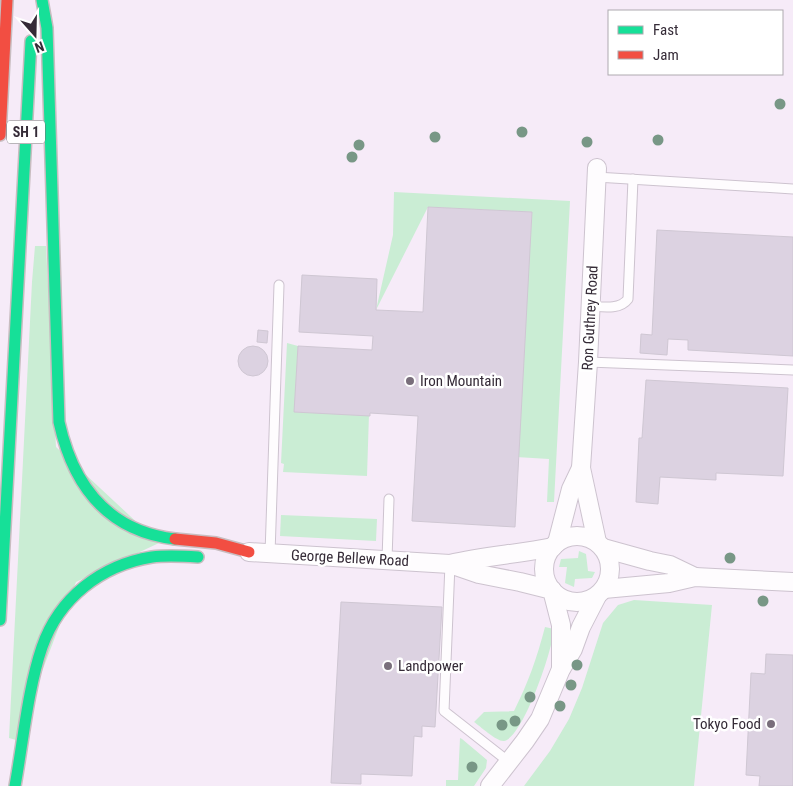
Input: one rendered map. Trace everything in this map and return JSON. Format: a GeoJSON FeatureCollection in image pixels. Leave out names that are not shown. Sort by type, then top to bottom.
{"type":"FeatureCollection","features":[{"type":"Feature","properties":{"kind":"highway","name":"SH 1"},"geometry":{"type":"LineString","coordinates":[[0,134],[7,0]]}},
{"type":"Feature","properties":{"kind":"highway"},"geometry":{"type":"LineString","coordinates":[[42,0],[47,28],[59,422],[62,442],[70,464],[81,483],[95,501],[116,518],[139,531],[166,538],[216,543],[249,552]]}},
{"type":"Feature","properties":{"kind":"highway","name":"SH 1"},"geometry":{"type":"LineString","coordinates":[[0,620],[32,29]]}},
{"type":"Feature","properties":{"kind":"highway"},"geometry":{"type":"LineString","coordinates":[[224,556],[249,552]]}},
{"type":"Feature","properties":{"kind":"highway"},"geometry":{"type":"LineString","coordinates":[[15,786],[30,702],[43,644],[53,622],[66,603],[84,585],[103,572],[128,562],[153,557],[208,557]]}},
{"type":"Feature","properties":{"kind":"street","name":"Ron Guthrey Road"},"geometry":{"type":"LineString","coordinates":[[596,172],[588,362],[581,468],[587,490],[590,514],[600,545]]}},
{"type":"Feature","properties":{"kind":"street","name":"Ron Guthrey Road"},"geometry":{"type":"LineString","coordinates":[[555,545],[571,489],[581,468]]}},
{"type":"Feature","properties":{"kind":"street"},"geometry":{"type":"LineString","coordinates":[[560,669],[561,625],[552,590],[544,573],[544,563],[555,545],[566,538],[587,537],[600,545],[650,561],[670,565],[695,576]]}},
{"type":"Feature","properties":{"kind":"street","name":"George Bellew Road"},"geometry":{"type":"LineString","coordinates":[[450,564],[477,557],[517,554],[555,545]]}},
{"type":"Feature","properties":{"kind":"street"},"geometry":{"type":"LineString","coordinates":[[490,786],[540,719],[560,669],[573,649],[581,627],[609,579],[611,568],[608,557],[600,545]]}},
{"type":"Feature","properties":{"kind":"street","name":"George Bellew Road"},"geometry":{"type":"LineString","coordinates":[[249,552],[450,564],[478,574],[552,590]]}},
{"type":"Feature","properties":{"kind":"street"},"geometry":{"type":"LineString","coordinates":[[552,590],[559,597],[578,603],[588,601],[600,593],[669,583],[695,576],[793,582]]}},
{"type":"Feature","properties":{"kind":"lane"},"geometry":{"type":"LineString","coordinates":[[596,172],[633,179],[793,189]]}},
{"type":"Feature","properties":{"kind":"lane"},"geometry":{"type":"LineString","coordinates":[[590,306],[616,307],[624,304],[628,298],[633,179]]}},
{"type":"Feature","properties":{"kind":"lane"},"geometry":{"type":"LineString","coordinates":[[270,554],[279,285]]}},
{"type":"Feature","properties":{"kind":"lane"},"geometry":{"type":"LineString","coordinates":[[588,362],[793,370]]}},
{"type":"Feature","properties":{"kind":"lane"},"geometry":{"type":"LineString","coordinates":[[387,560],[389,499]]}},
{"type":"Feature","properties":{"kind":"lane"},"geometry":{"type":"LineString","coordinates":[[450,564],[444,711],[509,762]]}},
{"type":"Feature","properties":{"kind":"green space"},"geometry":{"type":"Polygon","coordinates":[[[394,192],[570,201],[554,502],[547,502],[549,459],[516,457],[532,212],[428,207],[376,310],[393,235],[394,192]]]}},
{"type":"Feature","properties":{"kind":"green space"},"geometry":{"type":"Polygon","coordinates":[[[35,246],[46,246],[56,447],[159,543],[76,582],[16,740],[9,738],[35,246]]]}},
{"type":"Feature","properties":{"kind":"green space"},"geometry":{"type":"Polygon","coordinates":[[[287,343],[298,346],[295,412],[369,414],[367,476],[283,472],[284,464],[281,463],[287,343]]]}},
{"type":"Feature","properties":{"kind":"green space"},"geometry":{"type":"Polygon","coordinates":[[[281,515],[377,519],[376,541],[280,536],[281,515]]]}},
{"type":"Feature","properties":{"kind":"green space"},"geometry":{"type":"Polygon","coordinates":[[[579,551],[586,554],[588,571],[595,572],[592,578],[575,579],[574,587],[565,583],[567,567],[559,567],[561,559],[578,558],[579,551]]]}},
{"type":"Feature","properties":{"kind":"green space"},"geometry":{"type":"Polygon","coordinates":[[[634,600],[712,605],[694,786],[524,786],[550,751],[569,719],[582,688],[603,623],[618,605],[634,600]]]}},
{"type":"Feature","properties":{"kind":"green space"},"geometry":{"type":"Polygon","coordinates":[[[545,627],[554,629],[536,691],[520,725],[512,736],[501,741],[474,722],[484,712],[514,711],[532,670],[545,627]]]}},
{"type":"Feature","properties":{"kind":"green space"},"geometry":{"type":"Polygon","coordinates":[[[460,738],[487,760],[486,768],[474,786],[446,786],[446,780],[458,780],[460,738]]]}},
{"type":"Feature","properties":{"kind":"building","name":"Iron Mountain"},"geometry":{"type":"Polygon","coordinates":[[[428,207],[532,212],[515,527],[412,521],[418,416],[370,413],[370,416],[294,412],[298,346],[372,350],[373,336],[299,332],[302,275],[377,279],[376,310],[423,312],[428,207]]]}},
{"type":"Feature","properties":{"kind":"building"},"geometry":{"type":"Polygon","coordinates":[[[657,230],[793,237],[793,356],[688,350],[688,340],[668,339],[667,355],[640,353],[641,334],[652,335],[657,230]]]}},
{"type":"Feature","properties":{"kind":"building"},"geometry":{"type":"Polygon","coordinates":[[[258,330],[268,331],[267,343],[257,342],[258,330]]]}},
{"type":"Feature","properties":{"kind":"building"},"geometry":{"type":"Polygon","coordinates":[[[253,346],[263,351],[268,361],[263,371],[253,376],[243,371],[238,361],[243,351],[253,346]]]}},
{"type":"Feature","properties":{"kind":"building"},"geometry":{"type":"Polygon","coordinates":[[[646,380],[788,388],[783,476],[716,473],[716,480],[660,477],[658,504],[636,502],[639,438],[642,438],[646,380]]]}},
{"type":"Feature","properties":{"kind":"building","name":"Landpower"},"geometry":{"type":"Polygon","coordinates":[[[341,602],[442,607],[435,727],[422,726],[422,737],[414,736],[412,776],[361,774],[361,784],[331,783],[341,602]]]}},
{"type":"Feature","properties":{"kind":"building","name":"Tokyo Food"},"geometry":{"type":"Polygon","coordinates":[[[766,654],[793,655],[793,786],[759,786],[760,776],[746,775],[751,673],[765,674],[766,654]]]}},
{"type":"Feature","properties":{"kind":"traffic: fast"},"geometry":{"type":"LineString","coordinates":[[42,0],[47,28],[59,422],[73,466],[84,485],[97,501],[112,515],[130,526],[151,534],[175,539]]}},
{"type":"Feature","properties":{"kind":"traffic: fast"},"geometry":{"type":"LineString","coordinates":[[0,620],[31,41]]}},
{"type":"Feature","properties":{"kind":"traffic: fast"},"geometry":{"type":"LineString","coordinates":[[15,786],[29,697],[37,663],[42,647],[59,613],[71,599],[99,576],[133,561],[152,557],[198,557]]}},
{"type":"Feature","properties":{"kind":"traffic: jam"},"geometry":{"type":"LineString","coordinates":[[0,135],[7,0]]}},
{"type":"Feature","properties":{"kind":"traffic: jam"},"geometry":{"type":"LineString","coordinates":[[175,539],[216,543],[249,552]]}},
{"type":"Feature","properties":{"kind":"place","name":"Iron Mountain"},"geometry":{"type":"Point","coordinates":[410,381]}},
{"type":"Feature","properties":{"kind":"place","name":"Landpower"},"geometry":{"type":"Point","coordinates":[388,666]}},
{"type":"Feature","properties":{"kind":"place","name":"Tokyo Food"},"geometry":{"type":"Point","coordinates":[771,724]}}]}
